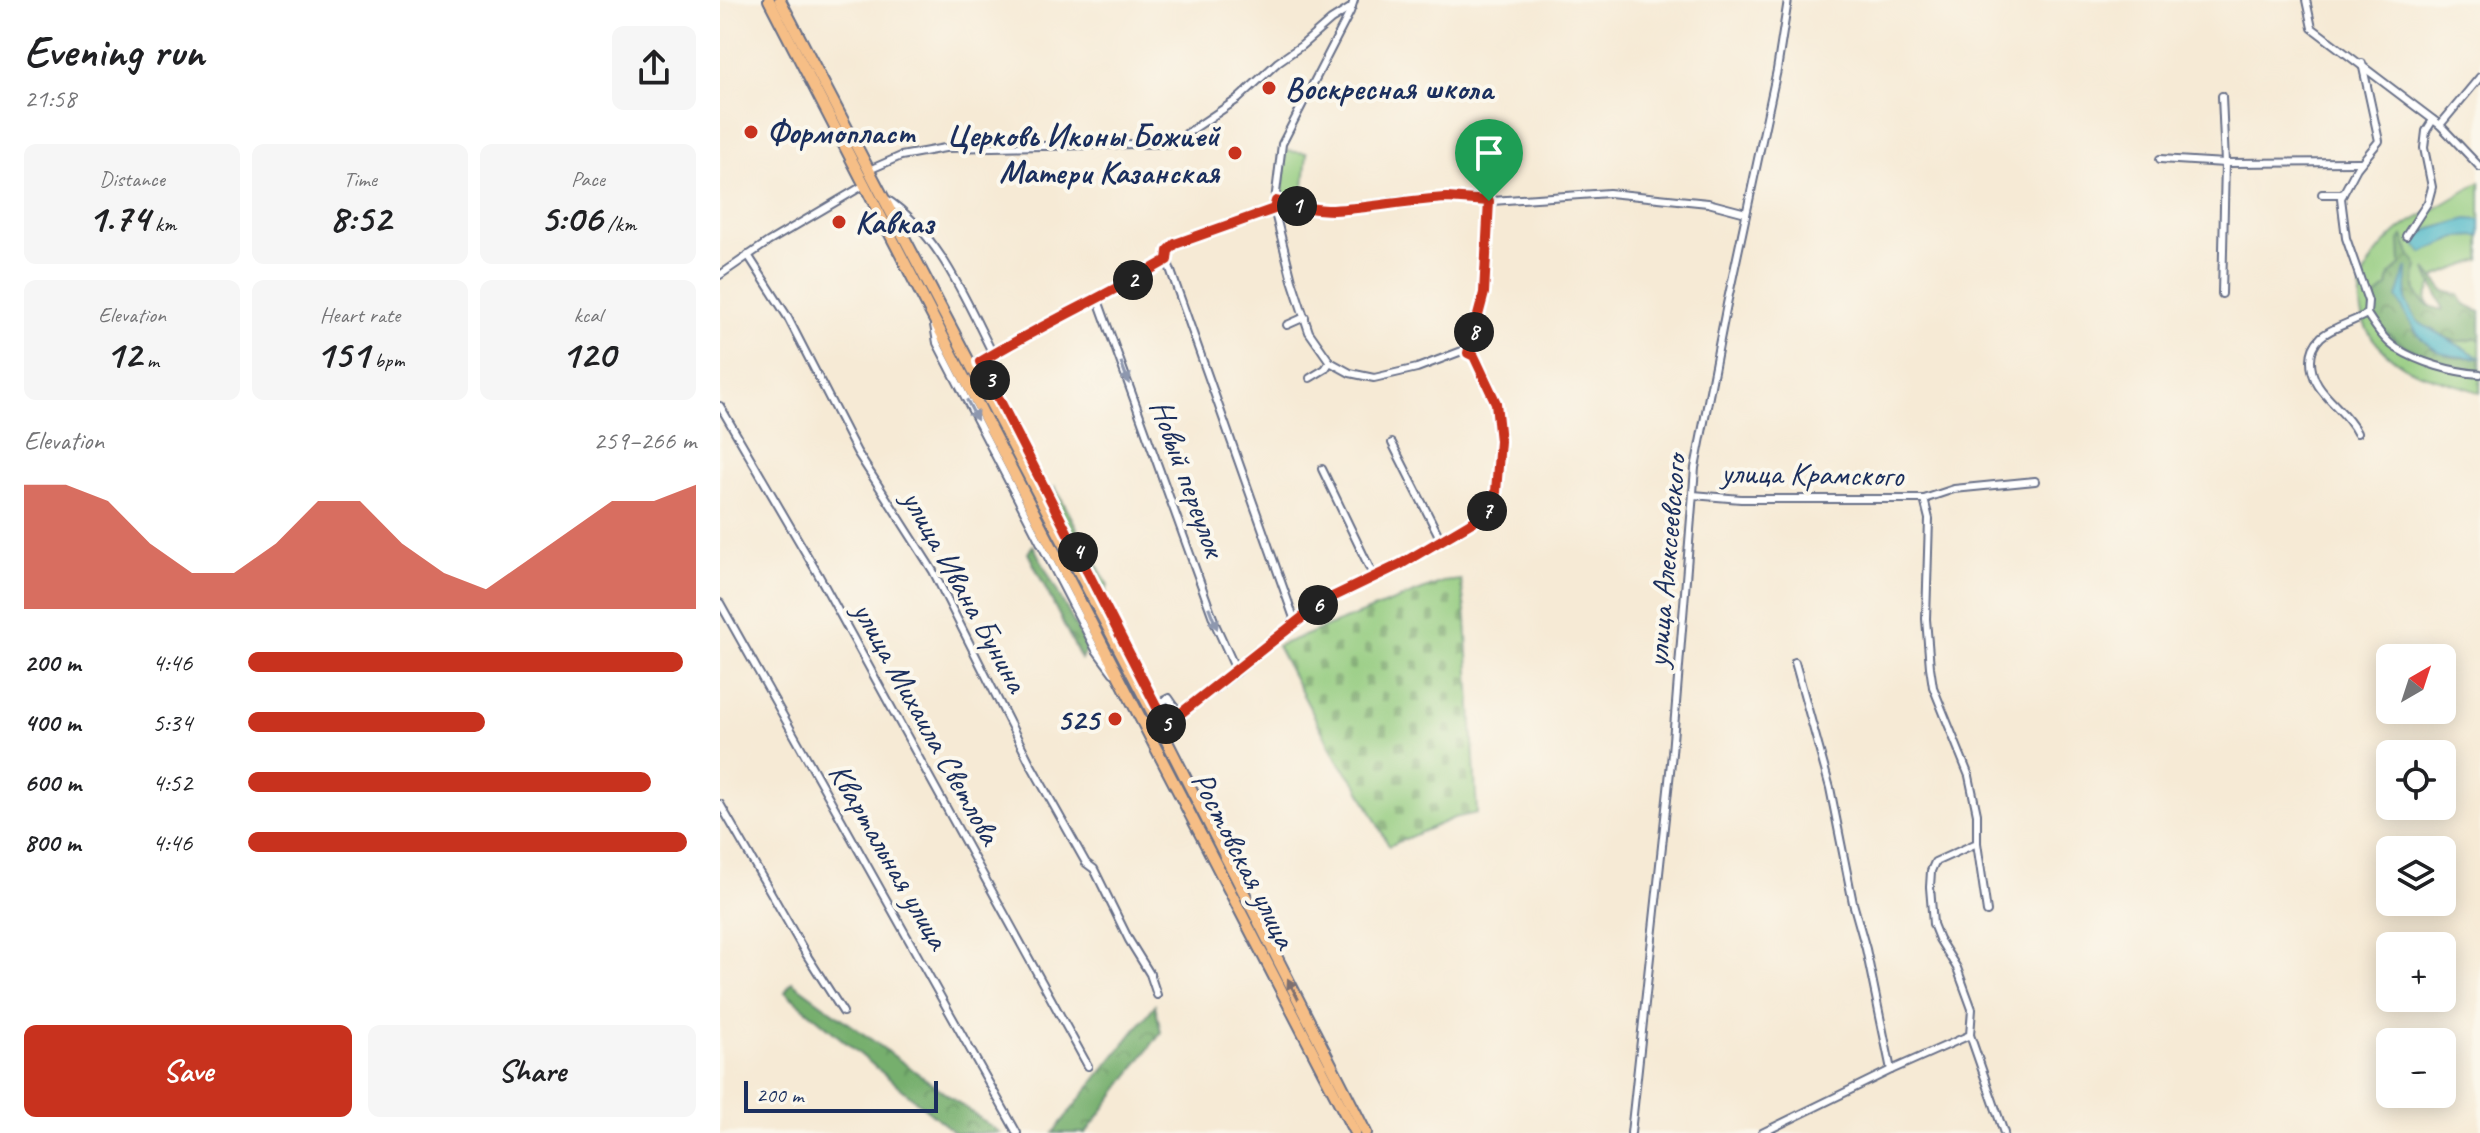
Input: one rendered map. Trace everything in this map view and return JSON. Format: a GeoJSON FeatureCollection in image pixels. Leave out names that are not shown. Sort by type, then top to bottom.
{"type":"FeatureCollection","features":[{"type":"Feature","properties":{"kind":"highway","name":"Ростовская улица"},"geometry":{"type":"LineString","coordinates":[[769,0],[1134,703],[1159,730],[1355,1133]]}},
{"type":"Feature","properties":{"kind":"highway","name":"Ростовская улица"},"geometry":{"type":"LineString","coordinates":[[780,0],[883,197],[976,365],[1366,1133]]}},
{"type":"Feature","properties":{"kind":"street","name":"улица Алексеевского"},"geometry":{"type":"LineString","coordinates":[[1631,1133],[1672,753],[1695,468],[1777,70],[1788,0]]}},
{"type":"Feature","properties":{"kind":"street"},"geometry":{"type":"LineString","coordinates":[[2306,0],[2312,28],[2440,125],[2480,167]]}},
{"type":"Feature","properties":{"kind":"street"},"geometry":{"type":"LineString","coordinates":[[869,170],[901,156],[945,148],[1183,143],[1186,134],[1238,99],[1278,62],[1353,3]]}},
{"type":"Feature","properties":{"kind":"street"},"geometry":{"type":"LineString","coordinates":[[1353,3],[1282,144],[1275,205],[1292,280],[1309,332],[1330,362],[1350,373],[1374,378],[1417,368],[1462,351],[1474,356],[1496,403],[1500,441],[1495,504],[1479,518],[1441,540],[1322,602],[1295,621],[1237,672],[1159,730],[1155,705],[976,365],[1035,329],[1098,300],[1167,260],[1168,251],[1175,244],[1275,205],[1330,210],[1414,200],[1447,198],[1489,201],[1609,193],[1708,203],[1746,213]]}},
{"type":"Feature","properties":{"kind":"street"},"geometry":{"type":"LineString","coordinates":[[2362,63],[2379,141],[2361,162],[2341,198],[2346,238],[2368,301],[2367,314],[2394,347],[2456,372],[2480,374]]}},
{"type":"Feature","properties":{"kind":"street"},"geometry":{"type":"LineString","coordinates":[[2440,125],[2480,77]]}},
{"type":"Feature","properties":{"kind":"street"},"geometry":{"type":"LineString","coordinates":[[2222,96],[2225,163],[2222,294]]}},
{"type":"Feature","properties":{"kind":"street"},"geometry":{"type":"LineString","coordinates":[[2406,236],[2428,202],[2432,187],[2424,148],[2426,131],[2433,120]]}},
{"type":"Feature","properties":{"kind":"street"},"geometry":{"type":"LineString","coordinates":[[2160,159],[2225,163],[2361,162]]}},
{"type":"Feature","properties":{"kind":"street"},"geometry":{"type":"LineString","coordinates":[[720,275],[866,184]]}},
{"type":"Feature","properties":{"kind":"street"},"geometry":{"type":"LineString","coordinates":[[2322,194],[2343,194]]}},
{"type":"Feature","properties":{"kind":"street","name":"Ростовская улица"},"geometry":{"type":"LineString","coordinates":[[883,197],[912,221],[946,264],[993,354]]}},
{"type":"Feature","properties":{"kind":"street"},"geometry":{"type":"LineString","coordinates":[[1468,353],[1484,293],[1489,201]]}},
{"type":"Feature","properties":{"kind":"street","name":"улица Ивана Бунина"},"geometry":{"type":"LineString","coordinates":[[748,255],[787,316],[857,452],[933,571],[1031,765],[1086,863],[1094,869],[1129,940],[1150,974],[1157,995]]}},
{"type":"Feature","properties":{"kind":"street","name":"Новый переулок"},"geometry":{"type":"LineString","coordinates":[[1167,260],[1295,621]]}},
{"type":"Feature","properties":{"kind":"street","name":"Новый переулок"},"geometry":{"type":"LineString","coordinates":[[1098,300],[1216,626],[1237,672]]}},
{"type":"Feature","properties":{"kind":"street"},"geometry":{"type":"LineString","coordinates":[[2357,433],[2312,377],[2312,350],[2321,337],[2367,314]]}},
{"type":"Feature","properties":{"kind":"street"},"geometry":{"type":"LineString","coordinates":[[1287,325],[1305,317]]}},
{"type":"Feature","properties":{"kind":"street"},"geometry":{"type":"LineString","coordinates":[[1310,378],[1330,362]]}},
{"type":"Feature","properties":{"kind":"street","name":"улица Михаила Светлова"},"geometry":{"type":"LineString","coordinates":[[720,406],[818,574],[1088,1066]]}},
{"type":"Feature","properties":{"kind":"street"},"geometry":{"type":"LineString","coordinates":[[1392,443],[1441,540]]}},
{"type":"Feature","properties":{"kind":"street"},"geometry":{"type":"LineString","coordinates":[[1322,469],[1374,577]]}},
{"type":"Feature","properties":{"kind":"street"},"geometry":{"type":"LineString","coordinates":[[1924,499],[1954,489],[2035,481]]}},
{"type":"Feature","properties":{"kind":"street","name":"улица Крамского"},"geometry":{"type":"LineString","coordinates":[[1693,495],[1741,499],[1924,499],[1929,519],[1926,619],[1933,687],[1969,776],[1977,814],[1977,843],[1987,912]]}},
{"type":"Feature","properties":{"kind":"street","name":"Квартальная улица"},"geometry":{"type":"LineString","coordinates":[[720,603],[1017,1133]]}},
{"type":"Feature","properties":{"kind":"street"},"geometry":{"type":"LineString","coordinates":[[1795,662],[1830,788],[1891,1070]]}},
{"type":"Feature","properties":{"kind":"street"},"geometry":{"type":"LineString","coordinates":[[1155,705],[1169,698],[1180,714]]}},
{"type":"Feature","properties":{"kind":"street"},"geometry":{"type":"LineString","coordinates":[[720,804],[843,1012]]}},
{"type":"Feature","properties":{"kind":"street"},"geometry":{"type":"LineString","coordinates":[[1977,843],[1935,862],[1930,887],[1933,924],[1957,968],[1972,1009],[1970,1035],[2004,1133]]}},
{"type":"Feature","properties":{"kind":"street"},"geometry":{"type":"LineString","coordinates":[[1762,1133],[1970,1035]]}},
{"type":"Feature","properties":{"kind":"green space"},"geometry":{"type":"Polygon","coordinates":[[[1286,151],[1307,153],[1303,197],[1282,195],[1286,151]]]}},
{"type":"Feature","properties":{"kind":"green space"},"geometry":{"type":"Polygon","coordinates":[[[2480,182],[2480,260],[2439,275],[2426,298],[2432,310],[2480,332],[2480,393],[2405,367],[2372,337],[2363,320],[2360,303],[2361,285],[2380,249],[2412,221],[2480,182]]]}},
{"type":"Feature","properties":{"kind":"green space"},"geometry":{"type":"Polygon","coordinates":[[[2403,236],[2418,267],[2415,283],[2422,301],[2443,310],[2426,269],[2444,291],[2459,295],[2465,305],[2480,312],[2480,340],[2454,340],[2433,330],[2443,353],[2454,357],[2480,357],[2480,370],[2454,367],[2425,356],[2391,336],[2379,325],[2373,312],[2375,299],[2388,287],[2390,275],[2401,265],[2400,240],[2403,236]]]}},
{"type":"Feature","properties":{"kind":"green space"},"geometry":{"type":"Polygon","coordinates":[[[1055,487],[1108,585],[1104,598],[1051,496],[1055,487]]]}},
{"type":"Feature","properties":{"kind":"green space"},"geometry":{"type":"Polygon","coordinates":[[[1033,545],[1087,648],[1081,659],[1028,553],[1033,545]]]}},
{"type":"Feature","properties":{"kind":"green space"},"geometry":{"type":"Polygon","coordinates":[[[1461,580],[1477,813],[1454,818],[1389,846],[1357,785],[1338,761],[1277,646],[1443,582],[1461,580]]]}},
{"type":"Feature","properties":{"kind":"green space"},"geometry":{"type":"Polygon","coordinates":[[[792,982],[1000,1133],[955,1133],[785,992],[792,982]]]}},
{"type":"Feature","properties":{"kind":"green space"},"geometry":{"type":"Polygon","coordinates":[[[1155,1005],[1161,1032],[1086,1133],[1053,1133],[1155,1005]]]}},
{"type":"Feature","properties":{"kind":"water"},"geometry":{"type":"Polygon","coordinates":[[[2467,219],[2480,220],[2480,236],[2459,237],[2422,253],[2414,242],[2428,230],[2467,219]]]}},
{"type":"Feature","properties":{"kind":"water"},"geometry":{"type":"Polygon","coordinates":[[[2407,267],[2406,302],[2418,322],[2479,357],[2462,357],[2436,350],[2419,335],[2397,297],[2407,267]]]}},
{"type":"Feature","properties":{"kind":"place","name":"Воскресная школа"},"geometry":{"type":"Point","coordinates":[1269,88]}},
{"type":"Feature","properties":{"kind":"place","name":"Формопласт"},"geometry":{"type":"Point","coordinates":[751,132]}},
{"type":"Feature","properties":{"kind":"place","name":"Церковь Иконы Божией Матери Казанская"},"geometry":{"type":"Point","coordinates":[1235,153]}},
{"type":"Feature","properties":{"kind":"place","name":"Кавказ"},"geometry":{"type":"Point","coordinates":[839,222]}},
{"type":"Feature","properties":{"kind":"place","name":"525"},"geometry":{"type":"Point","coordinates":[1115,719]}},
{"type":"Feature","properties":{"kind":"route"},"geometry":{"type":"LineString","coordinates":[[1447,198],[1489,201],[1484,293],[1468,353],[1474,356],[1496,403],[1500,441],[1495,504],[1479,518],[1401,564],[1322,602],[1166,725],[980,362],[1035,329],[1098,300],[1167,260],[1168,251],[1175,244],[1274,209],[1276,201],[1330,210],[1447,198]]}}]}
